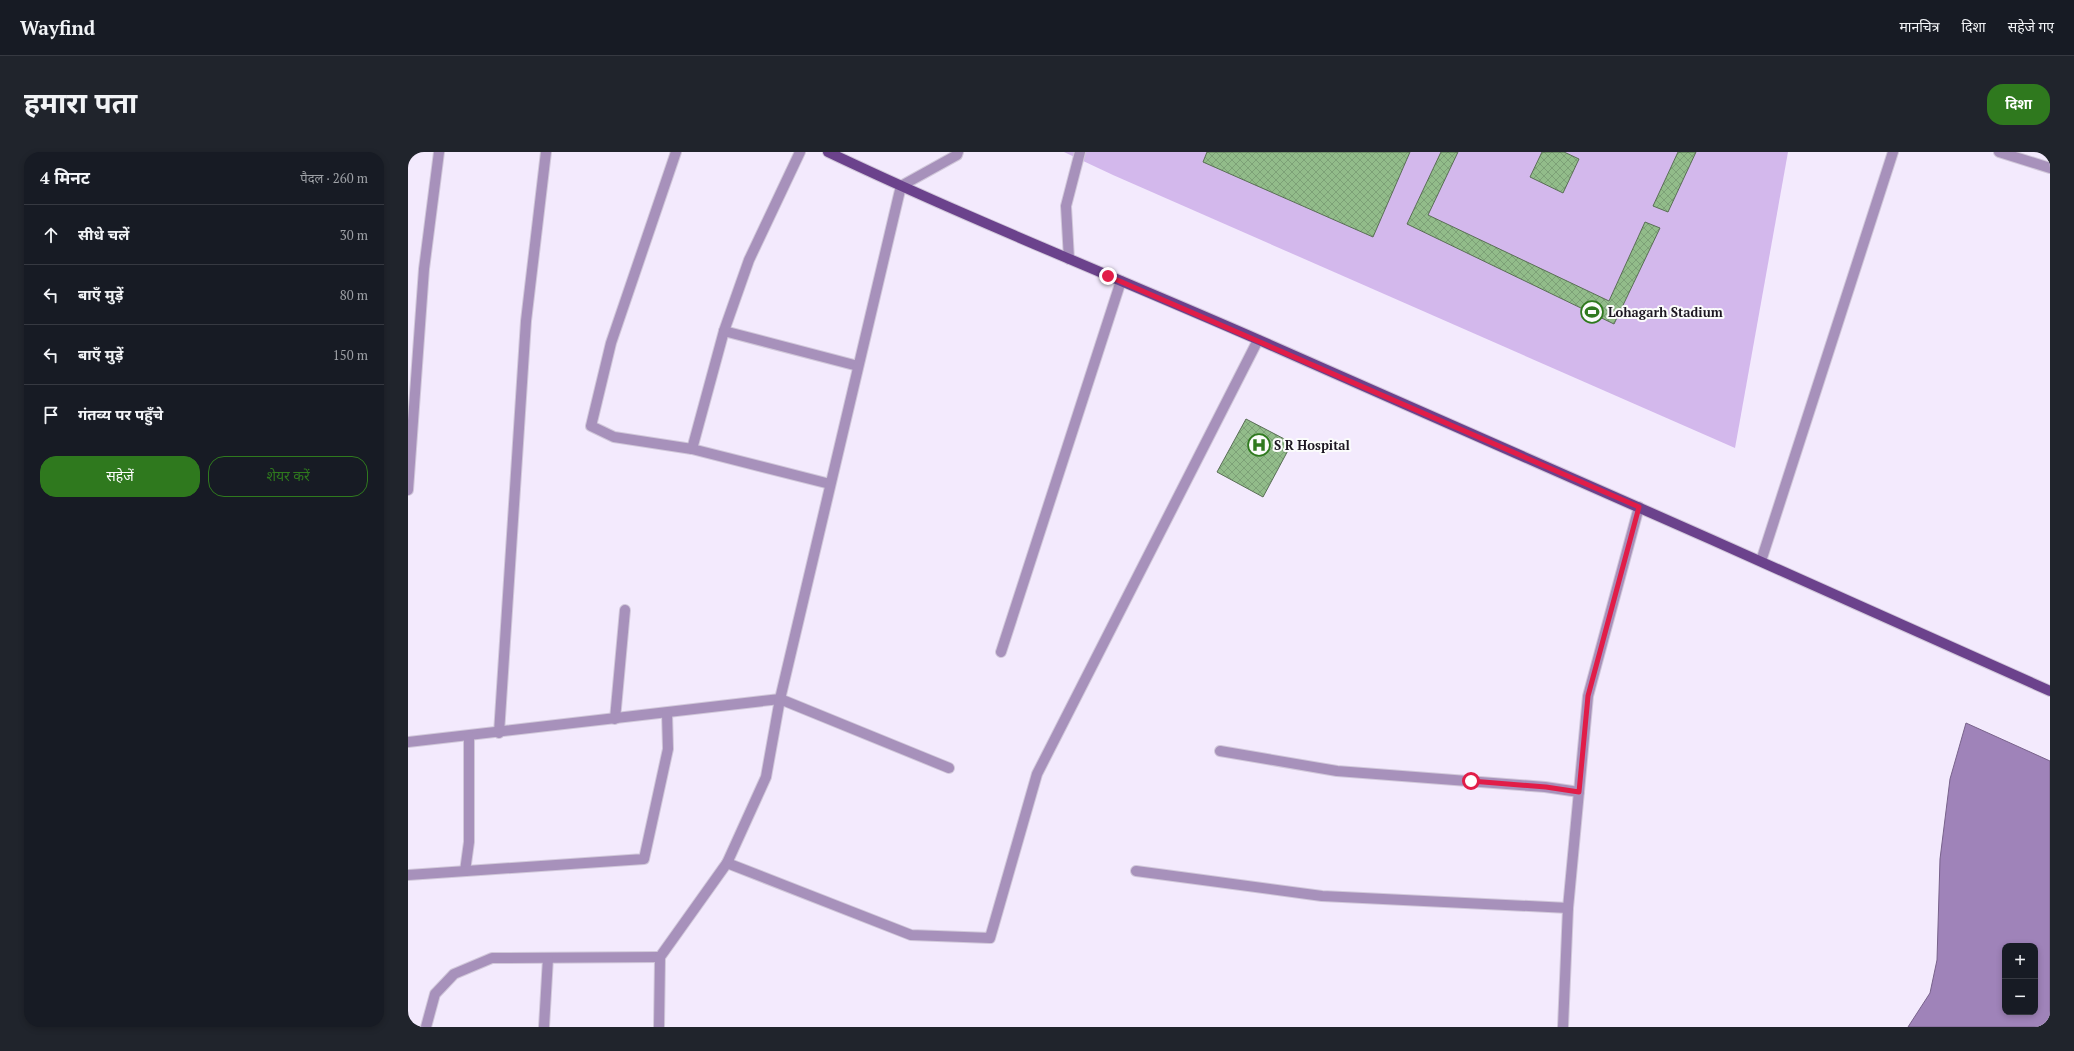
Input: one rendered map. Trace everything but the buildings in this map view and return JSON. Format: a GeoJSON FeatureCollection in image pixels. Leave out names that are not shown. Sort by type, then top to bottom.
{"type":"FeatureCollection","features":[{"type":"Feature","properties":{"kind":"main road"},"geometry":{"type":"LineString","coordinates":[[828,152],[900,186],[1258,340],[1762,561],[2050,691]]}},
{"type":"Feature","properties":{"kind":"street"},"geometry":{"type":"LineString","coordinates":[[408,490],[424,269],[439,152]]}},
{"type":"Feature","properties":{"kind":"street"},"geometry":{"type":"LineString","coordinates":[[499,733],[526,321],[546,152]]}},
{"type":"Feature","properties":{"kind":"street"},"geometry":{"type":"LineString","coordinates":[[676,152],[611,343],[591,426],[614,437],[692,450],[830,484]]}},
{"type":"Feature","properties":{"kind":"street"},"geometry":{"type":"LineString","coordinates":[[692,450],[724,331],[749,260],[800,152]]}},
{"type":"Feature","properties":{"kind":"street"},"geometry":{"type":"LineString","coordinates":[[659,1027],[660,957],[727,863],[766,777],[780,700],[900,186],[957,155],[958,152]]}},
{"type":"Feature","properties":{"kind":"street"},"geometry":{"type":"LineString","coordinates":[[1069,259],[1066,206],[1080,152]]}},
{"type":"Feature","properties":{"kind":"street"},"geometry":{"type":"LineString","coordinates":[[1762,561],[1893,152]]}},
{"type":"Feature","properties":{"kind":"street"},"geometry":{"type":"LineString","coordinates":[[1999,152],[2050,168]]}},
{"type":"Feature","properties":{"kind":"street"},"geometry":{"type":"LineString","coordinates":[[1001,652],[1121,281]]}},
{"type":"Feature","properties":{"kind":"street"},"geometry":{"type":"LineString","coordinates":[[724,331],[858,366]]}},
{"type":"Feature","properties":{"kind":"street"},"geometry":{"type":"LineString","coordinates":[[727,863],[911,935],[990,938],[1038,774],[1258,340]]}},
{"type":"Feature","properties":{"kind":"street"},"geometry":{"type":"LineString","coordinates":[[1563,1027],[1568,908],[1588,696],[1639,507]]}},
{"type":"Feature","properties":{"kind":"street"},"geometry":{"type":"LineString","coordinates":[[615,719],[625,610]]}},
{"type":"Feature","properties":{"kind":"street"},"geometry":{"type":"LineString","coordinates":[[408,742],[499,733],[780,700],[949,768]]}},
{"type":"Feature","properties":{"kind":"street"},"geometry":{"type":"LineString","coordinates":[[408,875],[644,859],[668,749],[667,713]]}},
{"type":"Feature","properties":{"kind":"street"},"geometry":{"type":"LineString","coordinates":[[465,871],[469,842],[469,736]]}},
{"type":"Feature","properties":{"kind":"street"},"geometry":{"type":"LineString","coordinates":[[1220,752],[1337,771],[1546,787],[1579,792]]}},
{"type":"Feature","properties":{"kind":"street"},"geometry":{"type":"LineString","coordinates":[[1136,871],[1322,896],[1568,908]]}},
{"type":"Feature","properties":{"kind":"street"},"geometry":{"type":"LineString","coordinates":[[426,1027],[435,994],[454,974],[492,958],[660,957]]}},
{"type":"Feature","properties":{"kind":"street"},"geometry":{"type":"LineString","coordinates":[[544,1027],[548,958]]}},
{"type":"Feature","properties":{"kind":"shaded area","name":"Lohagarh Stadium"},"geometry":{"type":"Polygon","coordinates":[[[1064,152],[1788,152],[1735,448],[1113,175],[1064,152]]]}},
{"type":"Feature","properties":{"kind":"shaded area"},"geometry":{"type":"Polygon","coordinates":[[[1966,723],[2050,761],[2050,1027],[1908,1027],[1930,993],[1937,960],[1940,859],[1950,779],[1966,723]]]}},
{"type":"Feature","properties":{"kind":"place","name":"Lohagarh Stadium"},"geometry":{"type":"Point","coordinates":[1592,312]}},
{"type":"Feature","properties":{"kind":"place","name":"S R Hospital"},"geometry":{"type":"Point","coordinates":[1259,445]}},
{"type":"Feature","properties":{"kind":"route"},"geometry":{"type":"LineString","coordinates":[[1108,276],[1639,507],[1588,696],[1579,792],[1546,787],[1471,781]]}}]}
